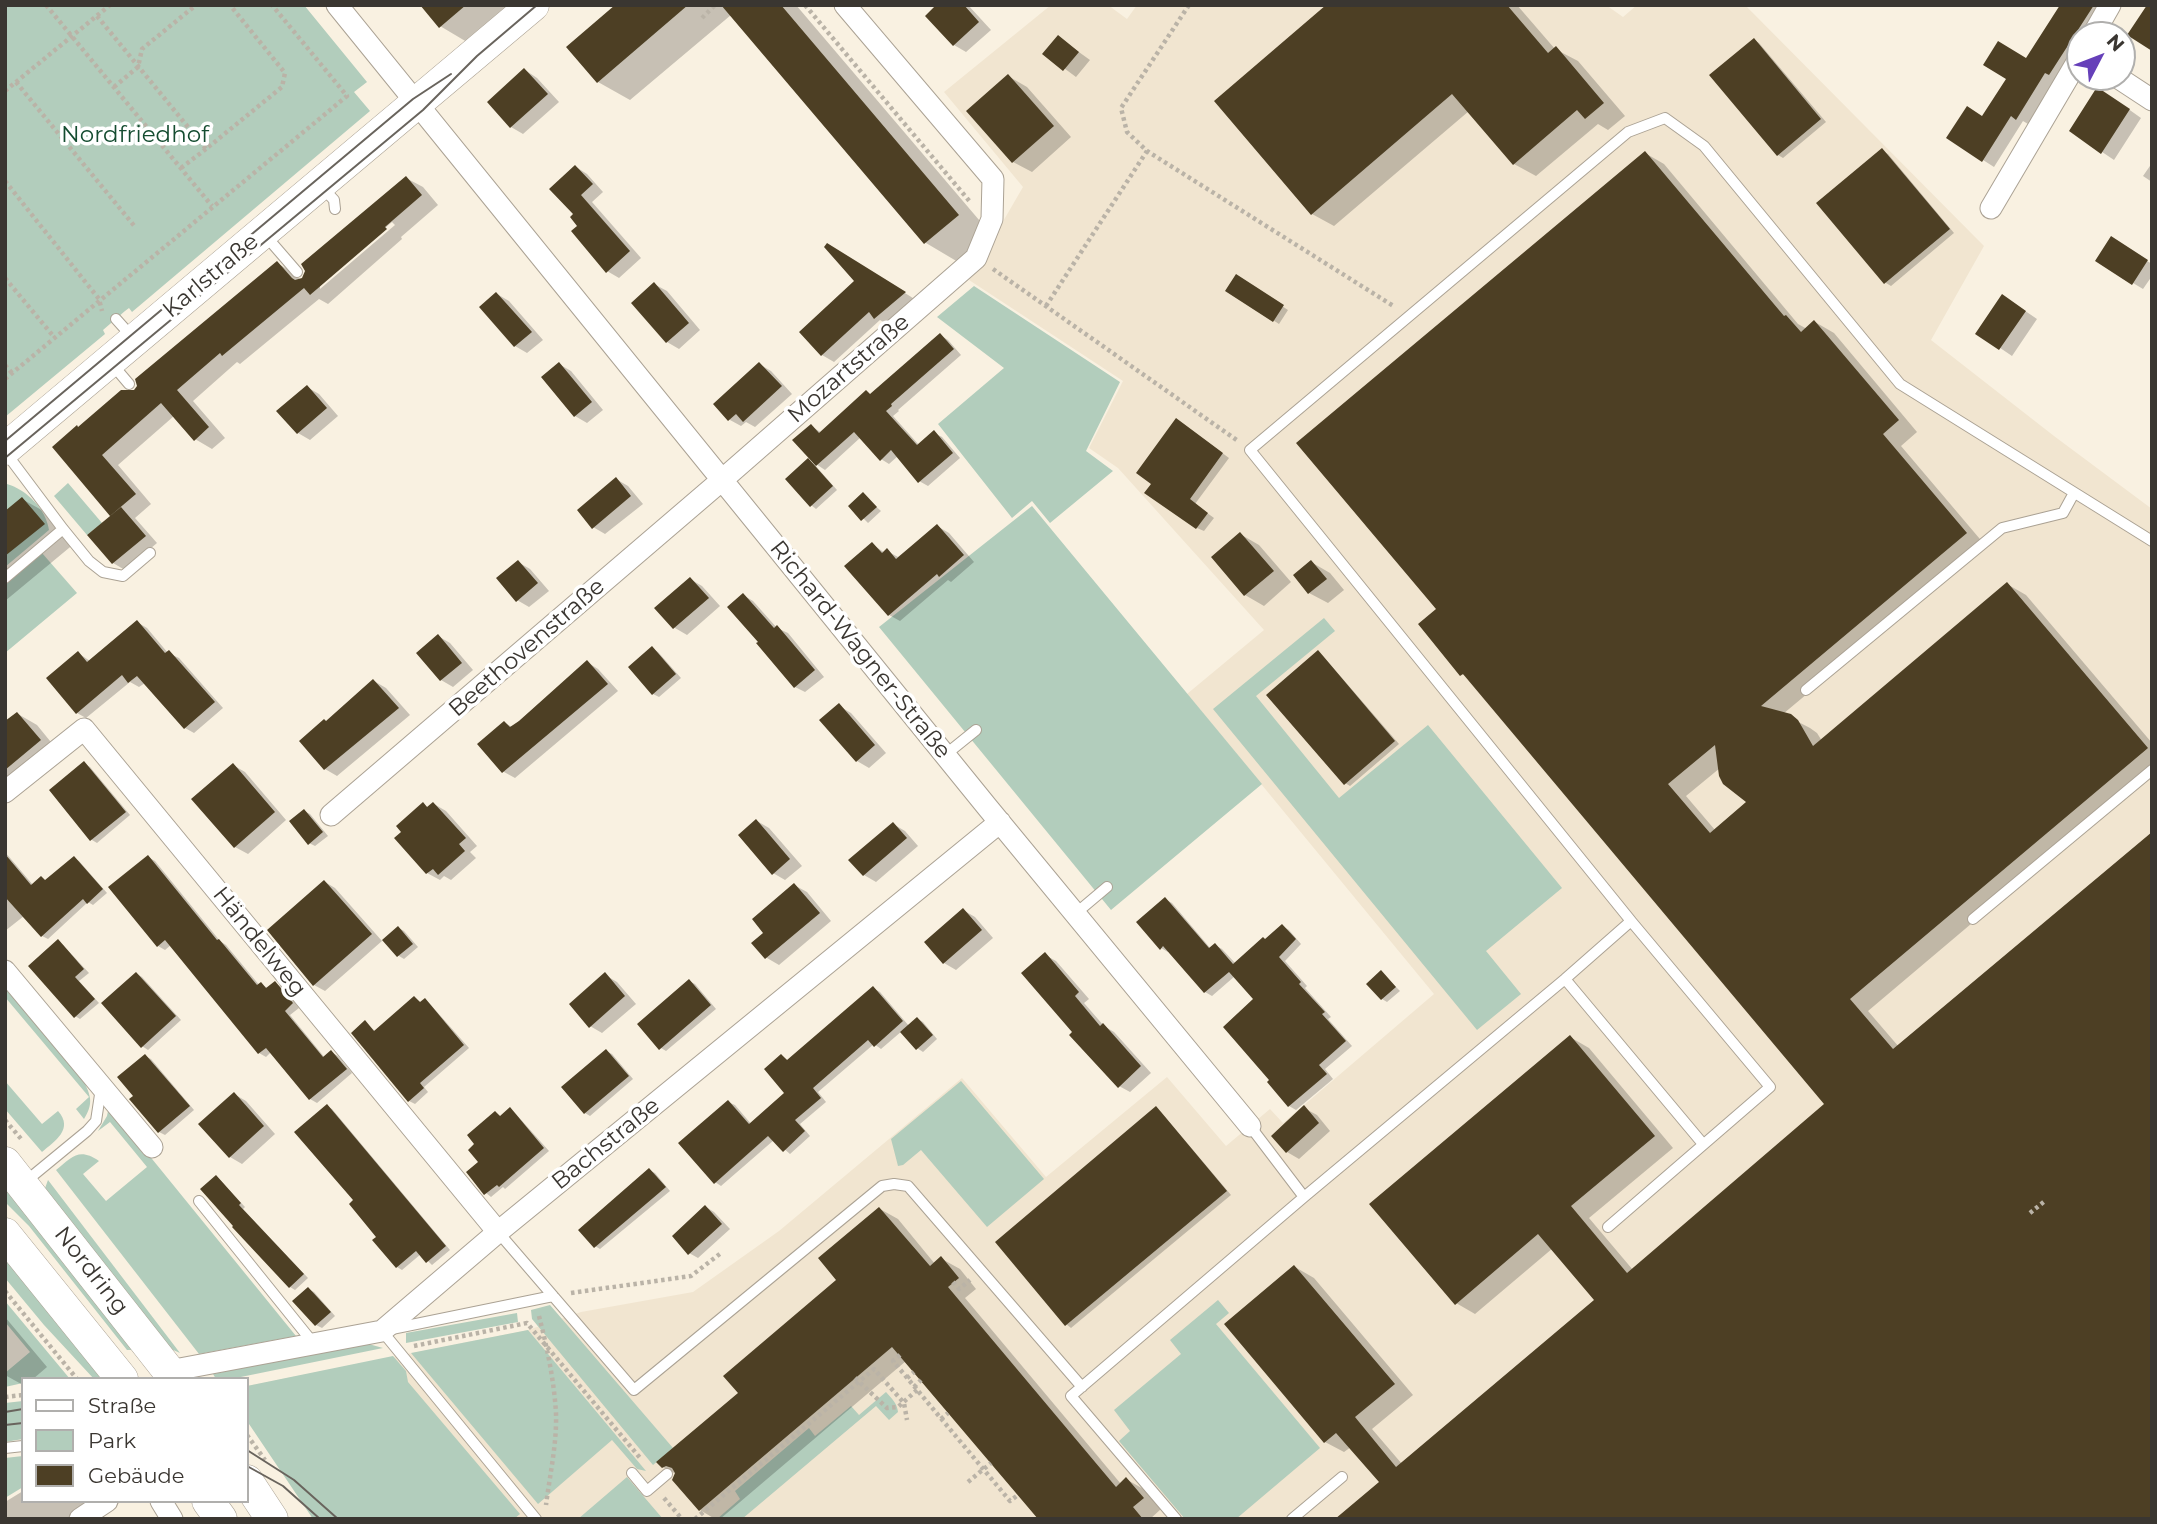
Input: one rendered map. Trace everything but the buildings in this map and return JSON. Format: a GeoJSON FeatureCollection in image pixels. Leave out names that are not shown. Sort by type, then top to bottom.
{"type":"FeatureCollection","features":[{"type":"Feature","properties":{"kind":"street","name":"Richard-Wagner-Straße"},"geometry":{"type":"LineString","coordinates":[[337,5],[945,755],[1250,1126]]}},
{"type":"Feature","properties":{"kind":"street","name":"Karlstraße"},"geometry":{"type":"LineString","coordinates":[[5,450],[119,372],[125,330],[263,233],[334,199],[417,103],[533,5]]}},
{"type":"Feature","properties":{"kind":"street"},"geometry":{"type":"LineString","coordinates":[[845,5],[993,179],[992,219],[976,258]]}},
{"type":"Feature","properties":{"kind":"street"},"geometry":{"type":"LineString","coordinates":[[2101,21],[2110,5]]}},
{"type":"Feature","properties":{"kind":"street"},"geometry":{"type":"LineString","coordinates":[[1991,208],[2066,81]]}},
{"type":"Feature","properties":{"kind":"street"},"geometry":{"type":"LineString","coordinates":[[2136,89],[2152,100]]}},
{"type":"Feature","properties":{"kind":"street","name":"Mozartstraße"},"geometry":{"type":"LineString","coordinates":[[722,480],[976,258]]}},
{"type":"Feature","properties":{"kind":"street","name":"Beethovenstraße"},"geometry":{"type":"LineString","coordinates":[[331,815],[722,480]]}},
{"type":"Feature","properties":{"kind":"street","name":"Händelweg"},"geometry":{"type":"LineString","coordinates":[[5,792],[84,729],[498,1232]]}},
{"type":"Feature","properties":{"kind":"street","name":"Bachstraße"},"geometry":{"type":"LineString","coordinates":[[383,1331],[498,1232],[1000,822]]}},
{"type":"Feature","properties":{"kind":"street"},"geometry":{"type":"LineString","coordinates":[[5,971],[152,1147]]}},
{"type":"Feature","properties":{"kind":"street","name":"Nordring"},"geometry":{"type":"LineString","coordinates":[[14,1173],[172,1375]]}},
{"type":"Feature","properties":{"kind":"street","name":"Nordring"},"geometry":{"type":"LineString","coordinates":[[5,1234],[120,1377]]}},
{"type":"Feature","properties":{"kind":"street"},"geometry":{"type":"LineString","coordinates":[[138,1377],[172,1375],[383,1331]]}},
{"type":"Feature","properties":{"kind":"street"},"geometry":{"type":"LineString","coordinates":[[248,1483],[272,1519]]}},
{"type":"Feature","properties":{"kind":"street"},"geometry":{"type":"LineString","coordinates":[[80,1519],[104,1503]]}},
{"type":"Feature","properties":{"kind":"street"},"geometry":{"type":"LineString","coordinates":[[162,1503],[172,1519]]}},
{"type":"Feature","properties":{"kind":"street"},"geometry":{"type":"LineString","coordinates":[[209,1503],[220,1519]]}},
{"type":"Feature","properties":{"kind":"lane"},"geometry":{"type":"LineString","coordinates":[[1608,1227],[1770,1087],[1631,921],[1250,450],[1628,132],[1665,118],[1704,146],[1900,384],[2152,541]]}},
{"type":"Feature","properties":{"kind":"lane"},"geometry":{"type":"LineString","coordinates":[[263,233],[297,272]]}},
{"type":"Feature","properties":{"kind":"lane"},"geometry":{"type":"LineString","coordinates":[[5,450],[63,529],[89,561],[103,572],[123,576],[150,553]]}},
{"type":"Feature","properties":{"kind":"lane"},"geometry":{"type":"LineString","coordinates":[[1806,690],[2002,528],[2063,513],[2074,493]]}},
{"type":"Feature","properties":{"kind":"lane"},"geometry":{"type":"LineString","coordinates":[[5,578],[63,529]]}},
{"type":"Feature","properties":{"kind":"lane"},"geometry":{"type":"LineString","coordinates":[[945,755],[976,730]]}},
{"type":"Feature","properties":{"kind":"lane"},"geometry":{"type":"LineString","coordinates":[[1973,919],[2152,770]]}},
{"type":"Feature","properties":{"kind":"lane"},"geometry":{"type":"LineString","coordinates":[[1075,914],[1107,887]]}},
{"type":"Feature","properties":{"kind":"lane"},"geometry":{"type":"LineString","coordinates":[[1176,1519],[1071,1396],[1631,921]]}},
{"type":"Feature","properties":{"kind":"lane"},"geometry":{"type":"LineString","coordinates":[[1565,979],[1703,1144]]}},
{"type":"Feature","properties":{"kind":"lane"},"geometry":{"type":"LineString","coordinates":[[14,1173],[87,1131],[96,1121],[101,1086]]}},
{"type":"Feature","properties":{"kind":"lane","name":"Richard-Wagner-Straße"},"geometry":{"type":"LineString","coordinates":[[1250,1126],[1304,1197]]}},
{"type":"Feature","properties":{"kind":"lane"},"geometry":{"type":"LineString","coordinates":[[498,1232],[634,1390],[882,1186],[908,1186],[1082,1387]]}},
{"type":"Feature","properties":{"kind":"lane"},"geometry":{"type":"LineString","coordinates":[[199,1201],[314,1344]]}},
{"type":"Feature","properties":{"kind":"lane"},"geometry":{"type":"LineString","coordinates":[[536,1519],[383,1331],[553,1296]]}},
{"type":"Feature","properties":{"kind":"lane"},"geometry":{"type":"LineString","coordinates":[[632,1474],[647,1491],[660,1480]]}},
{"type":"Feature","properties":{"kind":"lane"},"geometry":{"type":"LineString","coordinates":[[1292,1519],[1342,1477]]}},
{"type":"Feature","properties":{"kind":"path"},"geometry":{"type":"LineString","coordinates":[[46,5],[212,206]]}},
{"type":"Feature","properties":{"kind":"path"},"geometry":{"type":"LineString","coordinates":[[5,91],[110,5]]}},
{"type":"Feature","properties":{"kind":"path"},"geometry":{"type":"LineString","coordinates":[[114,87],[138,67],[142,49],[196,5]]}},
{"type":"Feature","properties":{"kind":"path"},"geometry":{"type":"LineString","coordinates":[[181,168],[282,87],[285,73],[230,5]]}},
{"type":"Feature","properties":{"kind":"path"},"geometry":{"type":"LineString","coordinates":[[5,379],[347,96],[272,5]]}},
{"type":"Feature","properties":{"kind":"path"},"geometry":{"type":"LineString","coordinates":[[702,18],[715,5]]}},
{"type":"Feature","properties":{"kind":"path"},"geometry":{"type":"LineString","coordinates":[[805,5],[989,224]]}},
{"type":"Feature","properties":{"kind":"path"},"geometry":{"type":"LineString","coordinates":[[1189,5],[1122,108],[1127,132],[1147,151],[1410,316]]}},
{"type":"Feature","properties":{"kind":"path"},"geometry":{"type":"LineString","coordinates":[[97,16],[206,149]]}},
{"type":"Feature","properties":{"kind":"path"},"geometry":{"type":"LineString","coordinates":[[16,82],[135,228]]}},
{"type":"Feature","properties":{"kind":"path"},"geometry":{"type":"LineString","coordinates":[[1046,306],[1147,151]]}},
{"type":"Feature","properties":{"kind":"path"},"geometry":{"type":"LineString","coordinates":[[5,181],[99,299],[104,318]]}},
{"type":"Feature","properties":{"kind":"path"},"geometry":{"type":"LineString","coordinates":[[976,258],[1250,450]]}},
{"type":"Feature","properties":{"kind":"path"},"geometry":{"type":"LineString","coordinates":[[5,278],[54,337]]}},
{"type":"Feature","properties":{"kind":"path"},"geometry":{"type":"LineString","coordinates":[[5,365],[12,373]]}},
{"type":"Feature","properties":{"kind":"path"},"geometry":{"type":"LineString","coordinates":[[2030,1213],[2046,1200]]}},
{"type":"Feature","properties":{"kind":"path"},"geometry":{"type":"LineString","coordinates":[[553,1296],[691,1276],[721,1253]]}},
{"type":"Feature","properties":{"kind":"path"},"geometry":{"type":"LineString","coordinates":[[5,1291],[75,1377]]}},
{"type":"Feature","properties":{"kind":"path"},"geometry":{"type":"LineString","coordinates":[[534,1300],[546,1345],[556,1413],[554,1452],[545,1509]]}},
{"type":"Feature","properties":{"kind":"path"},"geometry":{"type":"LineString","coordinates":[[397,1350],[527,1323],[660,1480],[682,1519]]}},
{"type":"Feature","properties":{"kind":"path"},"geometry":{"type":"LineString","coordinates":[[900,1355],[893,1361],[983,1470],[1010,1501],[1018,1495]]}},
{"type":"Feature","properties":{"kind":"path"},"geometry":{"type":"LineString","coordinates":[[695,1519],[856,1381],[874,1369],[904,1403],[907,1420]]}},
{"type":"Feature","properties":{"kind":"path"},"geometry":{"type":"LineString","coordinates":[[907,1378],[914,1372]]}},
{"type":"Feature","properties":{"kind":"path"},"geometry":{"type":"LineString","coordinates":[[856,1381],[887,1408],[898,1408],[921,1380]]}},
{"type":"Feature","properties":{"kind":"path"},"geometry":{"type":"LineString","coordinates":[[941,1419],[948,1413]]}},
{"type":"Feature","properties":{"kind":"path"},"geometry":{"type":"LineString","coordinates":[[968,1482],[991,1463]]}},
{"type":"Feature","properties":{"kind":"shaded area"},"geometry":{"type":"Polygon","coordinates":[[[1051,5],[1108,5],[1127,19],[1137,5],[1606,5],[1623,17],[1637,5],[1745,5],[1984,246],[1931,340],[2152,509],[2152,1519],[346,1519],[248,1422],[248,1386],[528,1330],[581,1312],[693,1292],[779,1231],[962,1078],[1046,1177],[1167,1077],[1226,1146],[1270,1109],[1283,1123],[1434,994],[1187,694],[1264,630],[1118,468],[1089,448],[1123,381],[969,280],[1023,187],[944,92],[1051,5]]]}},
{"type":"Feature","properties":{"kind":"green space","name":"Nordfriedhof"},"geometry":{"type":"Polygon","coordinates":[[[5,5],[304,5],[367,82],[354,92],[370,111],[132,312],[129,308],[125,311],[103,330],[105,334],[5,417],[5,5]]]}},
{"type":"Feature","properties":{"kind":"green space"},"geometry":{"type":"Polygon","coordinates":[[[974,286],[1120,382],[1086,451],[1113,471],[1050,523],[1032,501],[1012,518],[938,424],[1004,368],[937,317],[974,286]]]}},
{"type":"Feature","properties":{"kind":"green space"},"geometry":{"type":"Polygon","coordinates":[[[68,483],[102,523],[87,535],[54,496],[68,483]]]}},
{"type":"Feature","properties":{"kind":"green space"},"geometry":{"type":"Polygon","coordinates":[[[7,484],[34,501],[44,515],[49,530],[5,567],[5,486],[7,484]]]}},
{"type":"Feature","properties":{"kind":"green space"},"geometry":{"type":"Polygon","coordinates":[[[1032,506],[1262,784],[1111,910],[879,627],[1032,506]]]}},
{"type":"Feature","properties":{"kind":"green space"},"geometry":{"type":"Polygon","coordinates":[[[42,553],[77,593],[5,653],[5,585],[42,553]]]}},
{"type":"Feature","properties":{"kind":"green space"},"geometry":{"type":"Polygon","coordinates":[[[1324,618],[1335,631],[1256,696],[1339,798],[1428,725],[1562,888],[1486,951],[1521,994],[1477,1030],[1213,709],[1324,618]]]}},
{"type":"Feature","properties":{"kind":"green space"},"geometry":{"type":"Polygon","coordinates":[[[5,981],[79,1072],[90,1098],[84,1119],[76,1109],[89,1097],[5,997],[5,981]]]}},
{"type":"Feature","properties":{"kind":"green space"},"geometry":{"type":"Polygon","coordinates":[[[5,1081],[42,1124],[58,1111],[62,1117],[64,1123],[61,1134],[42,1152],[5,1109],[5,1081]]]}},
{"type":"Feature","properties":{"kind":"green space"},"geometry":{"type":"Polygon","coordinates":[[[961,1081],[1044,1179],[987,1227],[921,1150],[898,1166],[891,1139],[961,1081]]]}},
{"type":"Feature","properties":{"kind":"green space"},"geometry":{"type":"Polygon","coordinates":[[[109,1106],[296,1336],[199,1354],[56,1170],[76,1155],[86,1155],[99,1161],[83,1174],[106,1201],[147,1167],[110,1122],[98,1131],[107,1116],[109,1106]]]}},
{"type":"Feature","properties":{"kind":"green space"},"geometry":{"type":"Polygon","coordinates":[[[48,1180],[180,1353],[171,1349],[44,1191],[48,1180]]]}},
{"type":"Feature","properties":{"kind":"green space"},"geometry":{"type":"Polygon","coordinates":[[[5,1182],[133,1345],[132,1350],[127,1350],[29,1226],[5,1202],[5,1182]]]}},
{"type":"Feature","properties":{"kind":"green space"},"geometry":{"type":"Polygon","coordinates":[[[5,1255],[102,1377],[92,1377],[5,1278],[5,1255]]]}},
{"type":"Feature","properties":{"kind":"green space"},"geometry":{"type":"Polygon","coordinates":[[[1218,1300],[1229,1313],[1216,1324],[1320,1448],[1236,1519],[1185,1519],[1119,1441],[1130,1431],[1114,1410],[1181,1354],[1170,1340],[1218,1300]]]}},
{"type":"Feature","properties":{"kind":"green space"},"geometry":{"type":"Polygon","coordinates":[[[5,1301],[68,1377],[21,1377],[21,1383],[5,1387],[5,1373],[30,1352],[5,1322],[5,1301]]]}},
{"type":"Feature","properties":{"kind":"green space"},"geometry":{"type":"Polygon","coordinates":[[[550,1305],[673,1448],[653,1465],[532,1319],[531,1310],[550,1305]]]}},
{"type":"Feature","properties":{"kind":"green space"},"geometry":{"type":"Polygon","coordinates":[[[517,1313],[518,1322],[406,1343],[406,1333],[517,1313]]]}},
{"type":"Feature","properties":{"kind":"green space"},"geometry":{"type":"Polygon","coordinates":[[[528,1330],[646,1471],[637,1469],[612,1440],[538,1504],[411,1353],[528,1330]]]}},
{"type":"Feature","properties":{"kind":"green space"},"geometry":{"type":"Polygon","coordinates":[[[365,1343],[383,1348],[241,1377],[215,1377],[213,1374],[365,1343]]]}},
{"type":"Feature","properties":{"kind":"green space"},"geometry":{"type":"Polygon","coordinates":[[[393,1356],[406,1371],[408,1382],[520,1514],[514,1519],[313,1519],[248,1422],[248,1386],[393,1356]]]}},
{"type":"Feature","properties":{"kind":"green space"},"geometry":{"type":"Polygon","coordinates":[[[886,1392],[898,1412],[889,1420],[876,1406],[742,1519],[717,1519],[740,1499],[735,1491],[809,1428],[815,1436],[851,1406],[859,1415],[886,1392]]]}},
{"type":"Feature","properties":{"kind":"green space"},"geometry":{"type":"Polygon","coordinates":[[[21,1401],[21,1439],[5,1442],[5,1403],[21,1401]]]}},
{"type":"Feature","properties":{"kind":"green space"},"geometry":{"type":"Polygon","coordinates":[[[21,1456],[21,1488],[5,1498],[5,1458],[21,1456]]]}},
{"type":"Feature","properties":{"kind":"green space"},"geometry":{"type":"Polygon","coordinates":[[[627,1477],[663,1519],[578,1519],[627,1477]]]}},
{"type":"Feature","properties":{"kind":"tram line"},"geometry":{"type":"LineString","coordinates":[[5,458],[423,110],[477,56],[537,5]]}},
{"type":"Feature","properties":{"kind":"tram line"},"geometry":{"type":"LineString","coordinates":[[5,441],[413,99],[451,74]]}},
{"type":"Feature","properties":{"kind":"tram line"},"geometry":{"type":"LineString","coordinates":[[5,1412],[21,1409]]}},
{"type":"Feature","properties":{"kind":"tram line"},"geometry":{"type":"LineString","coordinates":[[5,1425],[21,1423]]}},
{"type":"Feature","properties":{"kind":"tram line"},"geometry":{"type":"LineString","coordinates":[[248,1451],[294,1480],[338,1519]]}},
{"type":"Feature","properties":{"kind":"tram line"},"geometry":{"type":"LineString","coordinates":[[248,1467],[283,1486],[320,1519]]}}]}
